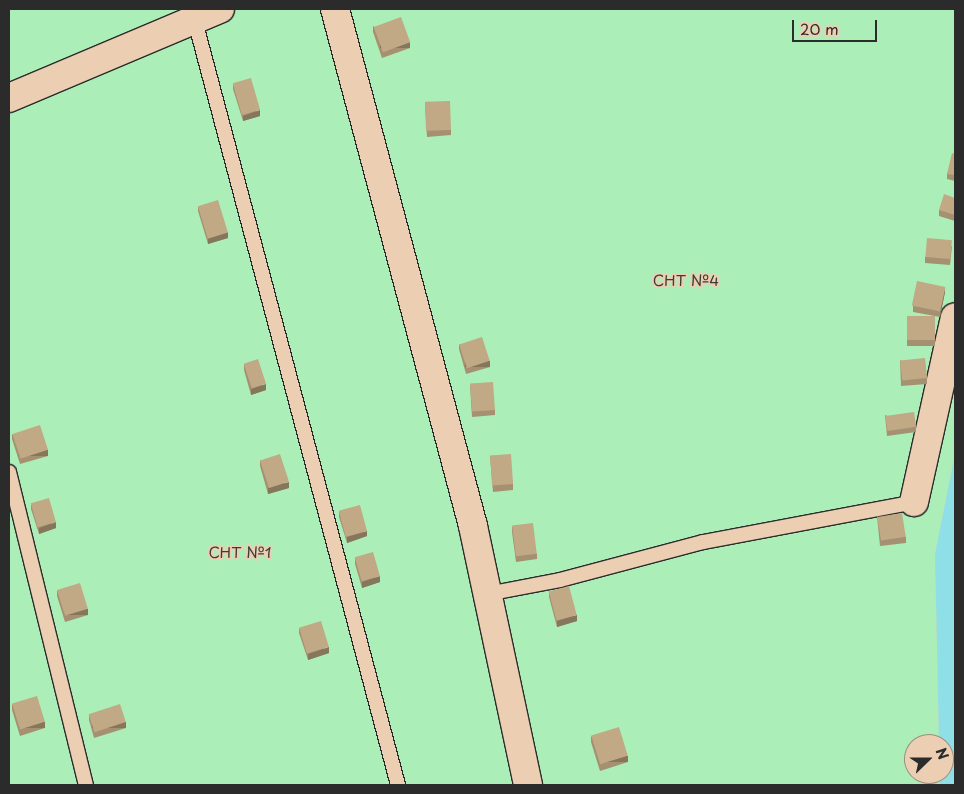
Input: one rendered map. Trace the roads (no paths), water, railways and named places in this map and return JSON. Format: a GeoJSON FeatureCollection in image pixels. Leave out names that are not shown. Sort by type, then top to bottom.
{"type":"FeatureCollection","features":[{"type":"Feature","properties":{"kind":"street"},"geometry":{"type":"LineString","coordinates":[[9,98],[220,9]]}},
{"type":"Feature","properties":{"kind":"street"},"geometry":{"type":"LineString","coordinates":[[335,9],[473,526],[528,785]]}},
{"type":"Feature","properties":{"kind":"street"},"geometry":{"type":"LineString","coordinates":[[914,502],[955,317]]}},
{"type":"Feature","properties":{"kind":"lane"},"geometry":{"type":"LineString","coordinates":[[195,21],[398,785]]}},
{"type":"Feature","properties":{"kind":"lane"},"geometry":{"type":"LineString","coordinates":[[9,472],[86,785]]}},
{"type":"Feature","properties":{"kind":"lane"},"geometry":{"type":"LineString","coordinates":[[487,594],[560,580],[704,542],[914,502]]}},
{"type":"Feature","properties":{"kind":"water"},"geometry":{"type":"Polygon","coordinates":[[[955,454],[955,785],[940,785],[954,784],[954,734],[939,734],[935,554],[955,454]]]}},
{"type":"Feature","properties":{"kind":"park label","name":"СНТ №4"},"geometry":{"type":"Point","coordinates":[686,280]}},
{"type":"Feature","properties":{"kind":"park label","name":"СНТ №1"},"geometry":{"type":"Point","coordinates":[240,552]}}]}
